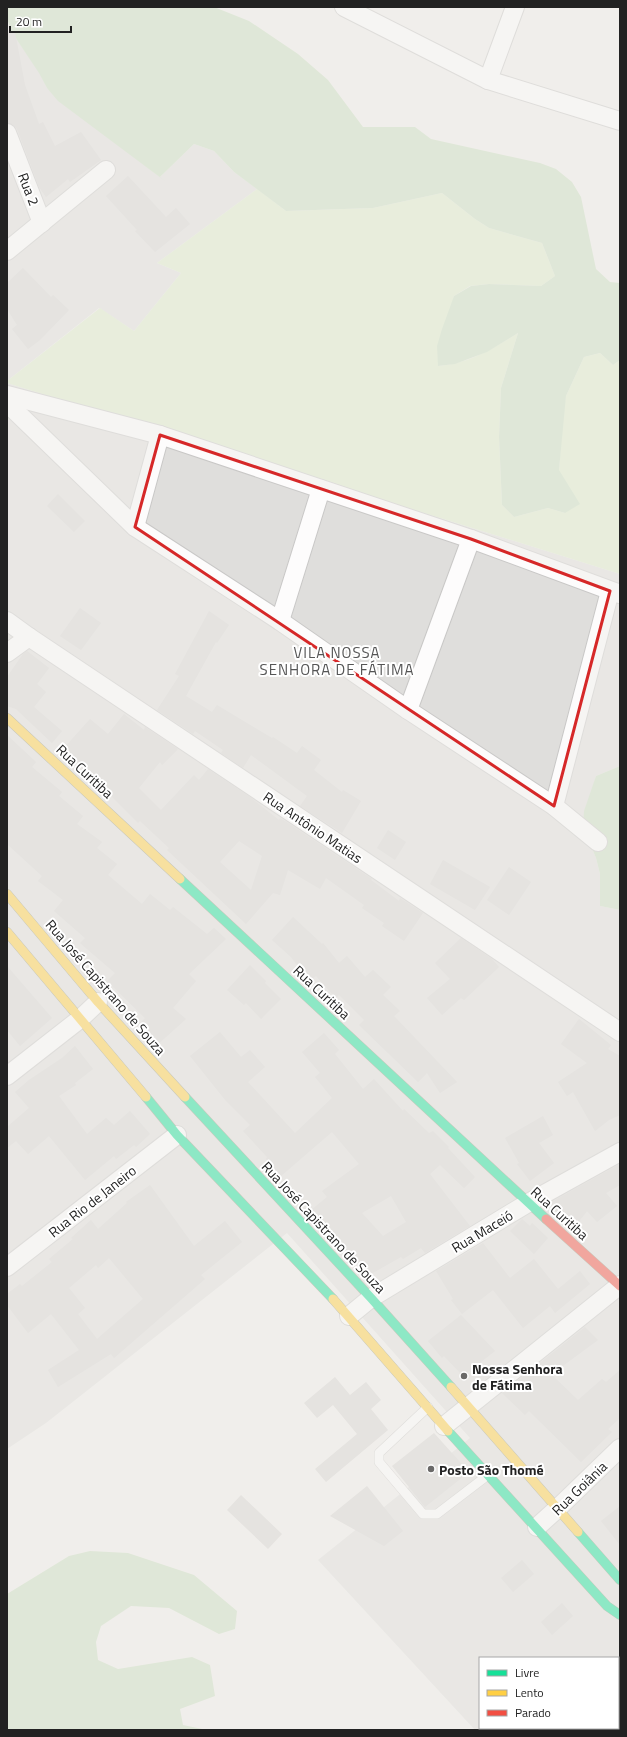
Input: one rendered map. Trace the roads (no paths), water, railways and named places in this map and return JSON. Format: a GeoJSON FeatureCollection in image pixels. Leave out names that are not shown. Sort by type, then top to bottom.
{"type":"FeatureCollection","features":[{"type":"Feature","properties":{"kind":"main road","name":"Rua Curitiba"},"geometry":{"type":"LineString","coordinates":[[7,718],[528,1203],[620,1286]]}},
{"type":"Feature","properties":{"kind":"main road","name":"Rua José Capistrano de Souza"},"geometry":{"type":"LineString","coordinates":[[7,894],[98,1002],[302,1231],[371,1298],[468,1406],[620,1580]]}},
{"type":"Feature","properties":{"kind":"main road"},"geometry":{"type":"LineString","coordinates":[[7,932],[177,1135],[286,1245],[444,1426],[607,1606],[620,1615]]}},
{"type":"Feature","properties":{"kind":"street"},"geometry":{"type":"LineString","coordinates":[[344,7],[488,80],[620,122]]}},
{"type":"Feature","properties":{"kind":"street"},"geometry":{"type":"LineString","coordinates":[[488,80],[515,7]]}},
{"type":"Feature","properties":{"kind":"street","name":"Rua 2"},"geometry":{"type":"LineString","coordinates":[[7,133],[42,223]]}},
{"type":"Feature","properties":{"kind":"street"},"geometry":{"type":"LineString","coordinates":[[7,251],[106,170]]}},
{"type":"Feature","properties":{"kind":"street"},"geometry":{"type":"LineString","coordinates":[[7,395],[160,435],[471,539],[615,592],[554,806]]}},
{"type":"Feature","properties":{"kind":"street"},"geometry":{"type":"LineString","coordinates":[[7,403],[135,527],[280,621],[408,710],[554,806],[598,842]]}},
{"type":"Feature","properties":{"kind":"street"},"geometry":{"type":"LineString","coordinates":[[135,527],[160,435]]}},
{"type":"Feature","properties":{"kind":"street"},"geometry":{"type":"LineString","coordinates":[[280,621],[321,489]]}},
{"type":"Feature","properties":{"kind":"street"},"geometry":{"type":"LineString","coordinates":[[408,710],[471,539]]}},
{"type":"Feature","properties":{"kind":"street","name":"Rua Antônio Matias"},"geometry":{"type":"LineString","coordinates":[[7,621],[620,1032]]}},
{"type":"Feature","properties":{"kind":"street"},"geometry":{"type":"LineString","coordinates":[[7,653],[29,637]]}},
{"type":"Feature","properties":{"kind":"street"},"geometry":{"type":"LineString","coordinates":[[7,1076],[80,1019],[98,1002]]}},
{"type":"Feature","properties":{"kind":"street","name":"Rua Rio de Janeiro"},"geometry":{"type":"LineString","coordinates":[[7,1267],[177,1135]]}},
{"type":"Feature","properties":{"kind":"street","name":"Rua Maceió"},"geometry":{"type":"LineString","coordinates":[[349,1316],[371,1298],[528,1203],[620,1152]]}},
{"type":"Feature","properties":{"kind":"street"},"geometry":{"type":"LineString","coordinates":[[444,1426],[620,1286]]}},
{"type":"Feature","properties":{"kind":"street","name":"Rua Goiânia"},"geometry":{"type":"LineString","coordinates":[[537,1527],[620,1448]]}},
{"type":"Feature","properties":{"kind":"lane"},"geometry":{"type":"LineString","coordinates":[[428,1407],[379,1453],[379,1462],[423,1514],[437,1514],[488,1474]]}},
{"type":"Feature","properties":{"kind":"place","name":"Nossa Senhora de Fátima"},"geometry":{"type":"Point","coordinates":[464,1376]}},
{"type":"Feature","properties":{"kind":"place","name":"Posto São Thomé"},"geometry":{"type":"Point","coordinates":[431,1469]}},
{"type":"Feature","properties":{"kind":"district","name":"VILA NOSSA SENHORA DE FÁTIMA"},"geometry":{"type":"Point","coordinates":[337,660]}}]}
